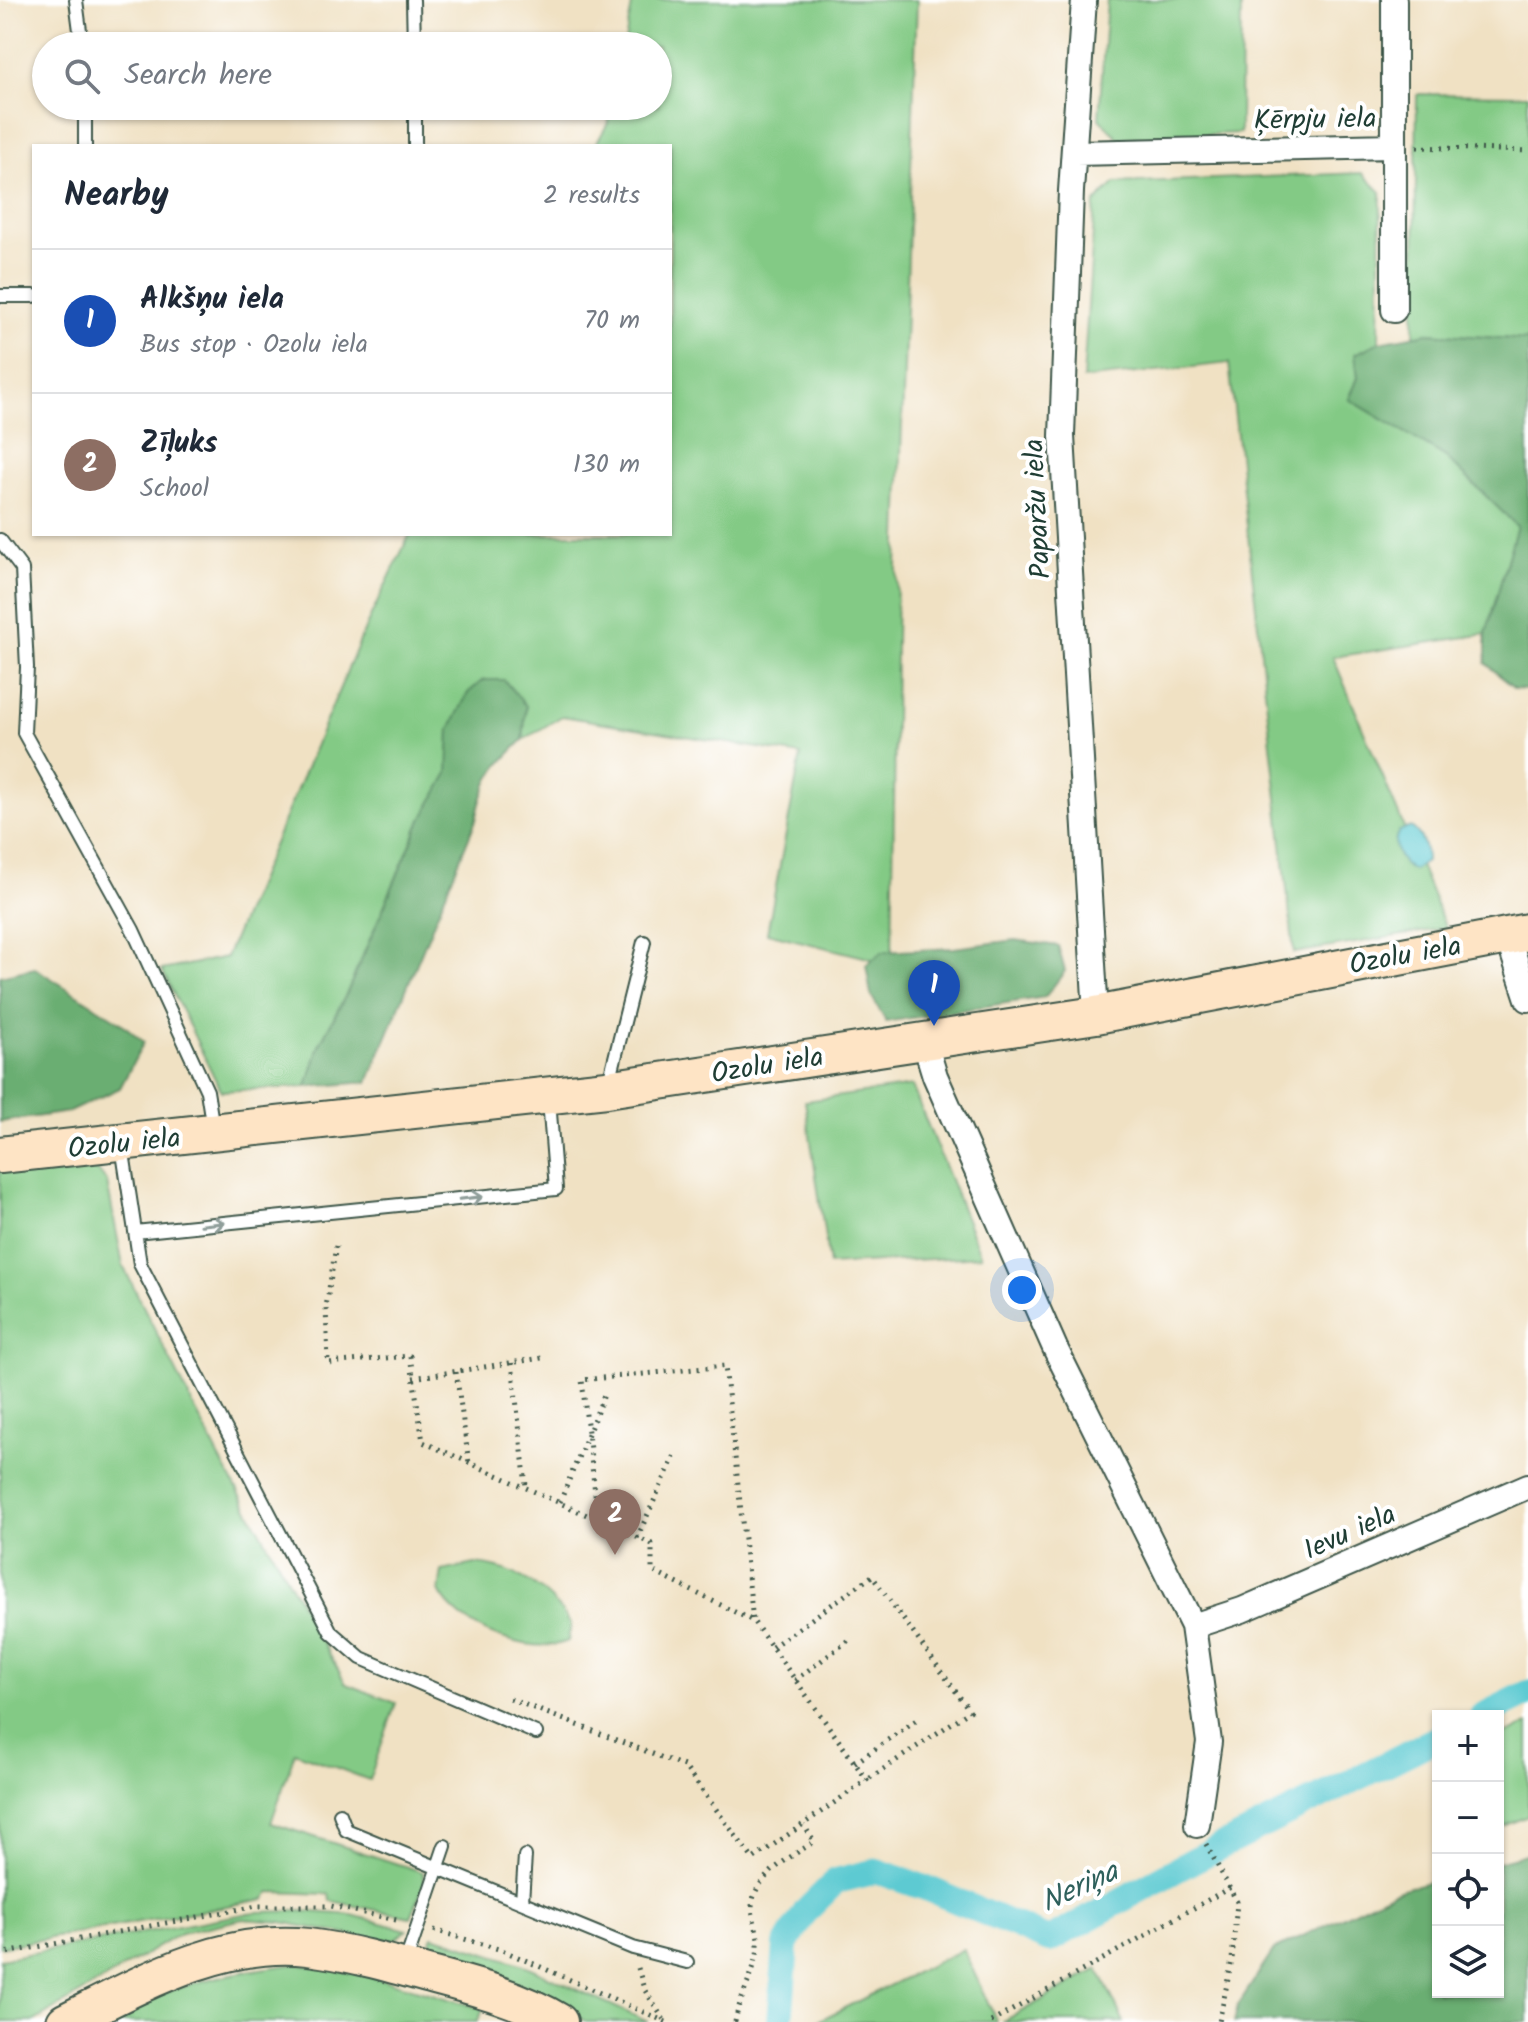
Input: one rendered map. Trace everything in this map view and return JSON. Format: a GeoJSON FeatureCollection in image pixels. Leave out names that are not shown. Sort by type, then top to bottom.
{"type":"FeatureCollection","features":[{"type":"Feature","properties":{"kind":"main road","name":"Ozolu iela"},"geometry":{"type":"LineString","coordinates":[[0,1155],[607,1089],[1096,1015],[1517,934]]}},
{"type":"Feature","properties":{"kind":"main road"},"geometry":{"type":"LineString","coordinates":[[65,2022],[147,1981],[204,1959],[256,1947],[306,1946],[404,1967],[538,2009],[559,2022]]}},
{"type":"Feature","properties":{"kind":"street","name":"Paparžu iela"},"geometry":{"type":"LineString","coordinates":[[1084,0],[1062,436],[1096,1015]]}},
{"type":"Feature","properties":{"kind":"street"},"geometry":{"type":"LineString","coordinates":[[1392,146],[1394,0]]}},
{"type":"Feature","properties":{"kind":"street","name":"Ķērpju iela"},"geometry":{"type":"LineString","coordinates":[[1075,153],[1392,146],[1394,310]]}},
{"type":"Feature","properties":{"kind":"street"},"geometry":{"type":"LineString","coordinates":[[1517,934],[1528,999]]}},
{"type":"Feature","properties":{"kind":"street"},"geometry":{"type":"LineString","coordinates":[[924,1040],[935,1076],[1055,1348],[1193,1626],[1209,1742],[1197,1825]]}},
{"type":"Feature","properties":{"kind":"street","name":"Ievu iela"},"geometry":{"type":"LineString","coordinates":[[1193,1626],[1242,1610],[1528,1486]]}},
{"type":"Feature","properties":{"kind":"lane"},"geometry":{"type":"LineString","coordinates":[[76,0],[80,32]]}},
{"type":"Feature","properties":{"kind":"lane"},"geometry":{"type":"LineString","coordinates":[[413,0],[414,32]]}},
{"type":"Feature","properties":{"kind":"lane"},"geometry":{"type":"LineString","coordinates":[[85,120],[85,144]]}},
{"type":"Feature","properties":{"kind":"lane"},"geometry":{"type":"LineString","coordinates":[[415,120],[415,144]]}},
{"type":"Feature","properties":{"kind":"lane"},"geometry":{"type":"LineString","coordinates":[[0,296],[32,296]]}},
{"type":"Feature","properties":{"kind":"lane"},"geometry":{"type":"LineString","coordinates":[[0,540],[22,569],[27,667],[24,733],[133,930],[207,1091],[213,1133]]}},
{"type":"Feature","properties":{"kind":"lane"},"geometry":{"type":"LineString","coordinates":[[607,1089],[644,942]]}},
{"type":"Feature","properties":{"kind":"lane"},"geometry":{"type":"LineString","coordinates":[[135,1232],[556,1189],[548,1095]]}},
{"type":"Feature","properties":{"kind":"lane"},"geometry":{"type":"LineString","coordinates":[[121,1142],[140,1264],[331,1632],[361,1658],[536,1733]]}},
{"type":"Feature","properties":{"kind":"lane"},"geometry":{"type":"LineString","coordinates":[[340,1814],[346,1830],[437,1869],[633,1948],[687,1962]]}},
{"type":"Feature","properties":{"kind":"lane"},"geometry":{"type":"LineString","coordinates":[[404,1967],[445,1846]]}},
{"type":"Feature","properties":{"kind":"lane"},"geometry":{"type":"LineString","coordinates":[[522,1901],[525,1856]]}},
{"type":"Feature","properties":{"kind":"path"},"geometry":{"type":"LineString","coordinates":[[1392,146],[1528,151]]}},
{"type":"Feature","properties":{"kind":"path"},"geometry":{"type":"LineString","coordinates":[[336,1246],[326,1307],[328,1363],[410,1356],[423,1442],[652,1544],[652,1571],[753,1621],[867,1780]]}},
{"type":"Feature","properties":{"kind":"path"},"geometry":{"type":"LineString","coordinates":[[413,1378],[542,1358]]}},
{"type":"Feature","properties":{"kind":"path"},"geometry":{"type":"LineString","coordinates":[[512,1363],[526,1486]]}},
{"type":"Feature","properties":{"kind":"path"},"geometry":{"type":"LineString","coordinates":[[598,1520],[582,1380],[725,1366],[753,1621]]}},
{"type":"Feature","properties":{"kind":"path"},"geometry":{"type":"LineString","coordinates":[[456,1372],[469,1464]]}},
{"type":"Feature","properties":{"kind":"path"},"geometry":{"type":"LineString","coordinates":[[560,1502],[604,1395]]}},
{"type":"Feature","properties":{"kind":"path"},"geometry":{"type":"LineString","coordinates":[[637,1538],[675,1455]]}},
{"type":"Feature","properties":{"kind":"path"},"geometry":{"type":"LineString","coordinates":[[502,1696],[684,1766],[753,1859],[970,1711],[872,1576],[772,1647]]}},
{"type":"Feature","properties":{"kind":"path"},"geometry":{"type":"LineString","coordinates":[[795,1680],[852,1638]]}},
{"type":"Feature","properties":{"kind":"path"},"geometry":{"type":"LineString","coordinates":[[855,1763],[919,1718]]}},
{"type":"Feature","properties":{"kind":"path"},"geometry":{"type":"LineString","coordinates":[[735,2022],[739,1995],[752,1972],[758,1945],[752,1905],[766,1876],[814,1842],[804,1825]]}},
{"type":"Feature","properties":{"kind":"path"},"geometry":{"type":"LineString","coordinates":[[1219,2022],[1232,1960],[1237,1902],[1221,1870]]}},
{"type":"Feature","properties":{"kind":"path"},"geometry":{"type":"LineString","coordinates":[[991,2022],[1231,1887]]}},
{"type":"Feature","properties":{"kind":"path"},"geometry":{"type":"LineString","coordinates":[[644,1989],[664,2021]]}},
{"type":"Feature","properties":{"kind":"green space"},"geometry":{"type":"Polygon","coordinates":[[[633,0],[917,0],[897,567],[892,964],[767,933],[801,755],[562,716],[523,740],[526,706],[450,729],[449,773],[419,825],[347,993],[319,1046],[307,1087],[221,1091],[162,970],[226,957],[367,624],[409,536],[672,536],[672,144],[596,144],[609,120],[672,120],[672,32],[627,32],[633,0]]]}},
{"type":"Feature","properties":{"kind":"green space"},"geometry":{"type":"Polygon","coordinates":[[[1107,0],[1241,0],[1240,133],[1118,138],[1099,118],[1107,0]]]}},
{"type":"Feature","properties":{"kind":"green space"},"geometry":{"type":"Polygon","coordinates":[[[1417,94],[1528,95],[1528,340],[1428,333],[1414,336],[1417,94]]]}},
{"type":"Feature","properties":{"kind":"green space"},"geometry":{"type":"Polygon","coordinates":[[[1362,173],[1381,192],[1379,342],[1356,354],[1358,378],[1349,399],[1446,457],[1517,526],[1486,634],[1333,657],[1446,928],[1294,953],[1229,363],[1083,379],[1095,203],[1115,183],[1362,173]]]}},
{"type":"Feature","properties":{"kind":"green space"},"geometry":{"type":"Polygon","coordinates":[[[1428,333],[1528,340],[1528,690],[1514,689],[1486,663],[1486,634],[1517,526],[1446,457],[1349,399],[1358,378],[1355,354],[1379,342],[1428,333]]]}},
{"type":"Feature","properties":{"kind":"green space"},"geometry":{"type":"Polygon","coordinates":[[[483,680],[504,680],[526,706],[523,740],[497,767],[487,784],[476,820],[368,1082],[307,1087],[319,1046],[347,993],[419,825],[448,773],[450,729],[468,693],[483,680]]]}},
{"type":"Feature","properties":{"kind":"green space"},"geometry":{"type":"Polygon","coordinates":[[[1015,940],[1058,946],[1065,971],[1045,997],[886,1022],[871,995],[866,965],[882,952],[954,948],[1015,940]]]}},
{"type":"Feature","properties":{"kind":"green space"},"geometry":{"type":"Polygon","coordinates":[[[35,968],[120,1022],[144,1042],[120,1088],[69,1112],[0,1122],[0,976],[35,968]]]}},
{"type":"Feature","properties":{"kind":"green space"},"geometry":{"type":"Polygon","coordinates":[[[912,1086],[981,1256],[829,1265],[805,1101],[912,1086]]]}},
{"type":"Feature","properties":{"kind":"green space"},"geometry":{"type":"Polygon","coordinates":[[[74,1161],[95,1167],[107,1182],[123,1266],[219,1457],[346,1684],[396,1703],[369,1780],[295,1752],[271,1823],[423,1872],[424,1885],[411,1917],[331,1901],[330,1894],[270,1892],[265,1899],[0,1947],[0,1169],[74,1161]]]}},
{"type":"Feature","properties":{"kind":"green space"},"geometry":{"type":"Polygon","coordinates":[[[475,1564],[518,1575],[541,1590],[571,1624],[568,1641],[552,1645],[515,1642],[496,1636],[461,1617],[439,1591],[442,1571],[475,1564]]]}},
{"type":"Feature","properties":{"kind":"green space"},"geometry":{"type":"Polygon","coordinates":[[[1528,1724],[1528,1816],[1504,1826],[1504,1782],[1504,1734],[1528,1724]]]}},
{"type":"Feature","properties":{"kind":"green space"},"geometry":{"type":"Polygon","coordinates":[[[1528,1853],[1528,2022],[1234,2022],[1238,2005],[1274,1950],[1393,1892],[1432,1881],[1432,1998],[1504,1998],[1504,1860],[1528,1853]]]}},
{"type":"Feature","properties":{"kind":"green space"},"geometry":{"type":"Polygon","coordinates":[[[301,1911],[352,1915],[407,1930],[394,1940],[243,1919],[181,1933],[33,2022],[0,2022],[0,1959],[255,1912],[301,1911]]]}},
{"type":"Feature","properties":{"kind":"green space"},"geometry":{"type":"Polygon","coordinates":[[[433,1936],[524,1965],[648,2022],[586,2022],[556,2002],[427,1951],[433,1936]]]}},
{"type":"Feature","properties":{"kind":"green space"},"geometry":{"type":"Polygon","coordinates":[[[963,1949],[997,2022],[816,2022],[963,1949]]]}},
{"type":"Feature","properties":{"kind":"green space"},"geometry":{"type":"Polygon","coordinates":[[[296,1964],[367,1975],[483,2009],[477,2022],[100,2022],[171,1990],[244,1972],[296,1964]]]}},
{"type":"Feature","properties":{"kind":"green space"},"geometry":{"type":"Polygon","coordinates":[[[1098,1969],[1124,2022],[1002,2022],[1098,1969]]]}},
{"type":"Feature","properties":{"kind":"water"},"geometry":{"type":"Polygon","coordinates":[[[1411,827],[1421,838],[1426,857],[1426,862],[1413,870],[1400,858],[1395,842],[1399,831],[1411,827]]]}},
{"type":"Feature","properties":{"kind":"waterway","name":"Neriņa"},"geometry":{"type":"LineString","coordinates":[[1494,1710],[1528,1693]]}},
{"type":"Feature","properties":{"kind":"waterway","name":"Neriņa"},"geometry":{"type":"LineString","coordinates":[[780,2022],[786,1945],[806,1911],[836,1881],[877,1871],[931,1890],[1049,1940],[1194,1860],[1432,1741]]}},
{"type":"Feature","properties":{"kind":"place","name":"Alkšņu iela"},"geometry":{"type":"Point","coordinates":[934,1026]}},
{"type":"Feature","properties":{"kind":"place","name":"Zīļuks"},"geometry":{"type":"Point","coordinates":[615,1555]}}]}
